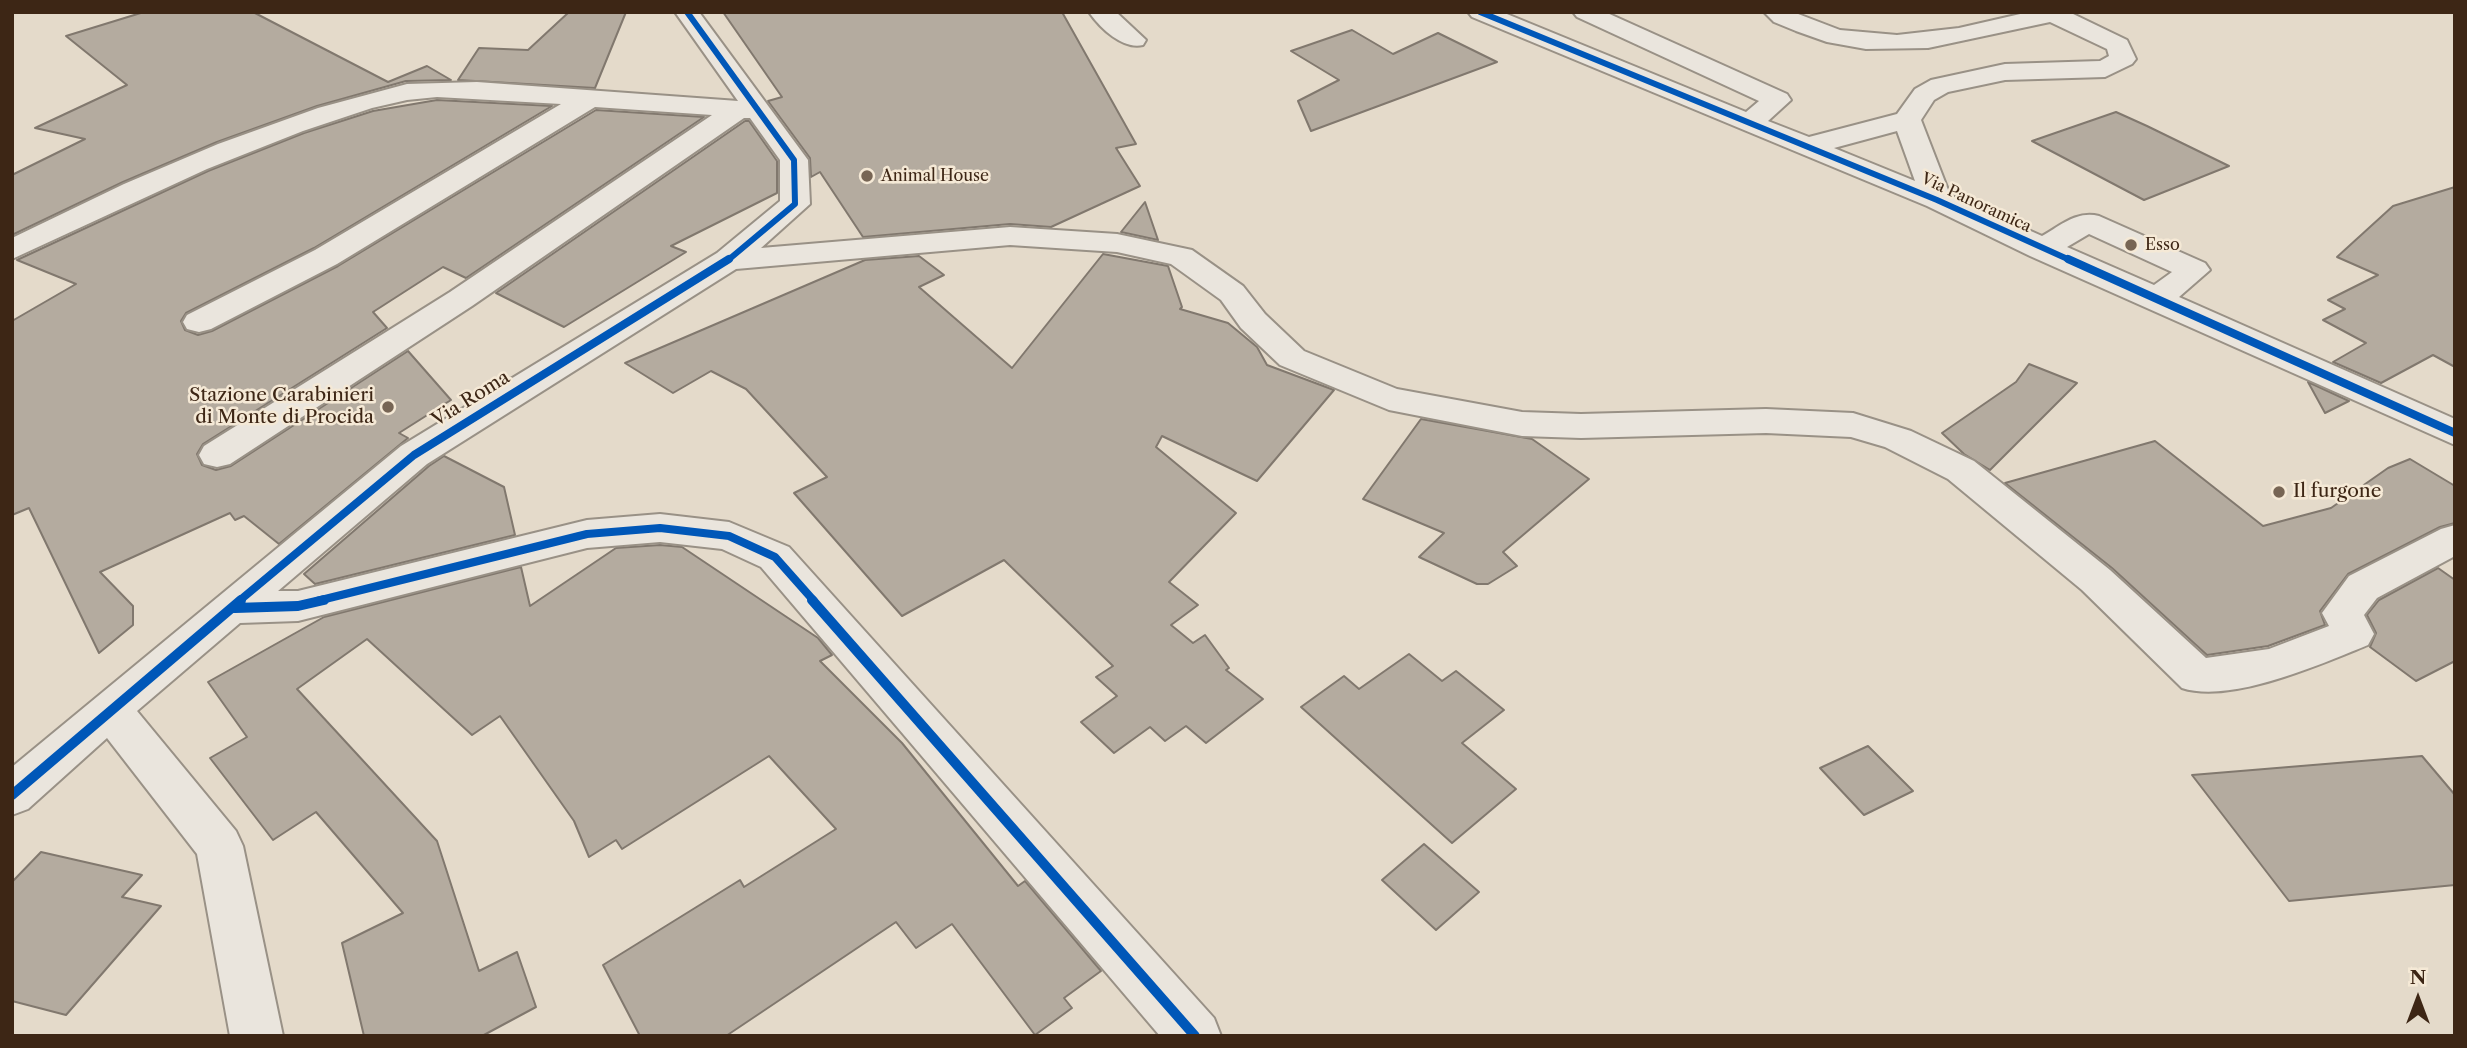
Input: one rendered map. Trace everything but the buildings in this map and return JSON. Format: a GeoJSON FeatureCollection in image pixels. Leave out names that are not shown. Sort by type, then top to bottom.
{"type":"FeatureCollection","features":[{"type":"Feature","properties":{"kind":"street","name":"Via Roma"},"geometry":{"type":"LineString","coordinates":[[12,795],[110,709],[414,455],[727,260],[795,204],[794,160],[748,111],[687,12]]}},
{"type":"Feature","properties":{"kind":"street"},"geometry":{"type":"LineString","coordinates":[[1101,12],[1134,40]]}},
{"type":"Feature","properties":{"kind":"street","name":"Via Panoramica"},"geometry":{"type":"LineString","coordinates":[[1480,12],[1937,200],[2455,433]]}},
{"type":"Feature","properties":{"kind":"street"},"geometry":{"type":"LineString","coordinates":[[1585,12],[1778,100],[1749,122]]}},
{"type":"Feature","properties":{"kind":"street"},"geometry":{"type":"LineString","coordinates":[[1776,12],[1822,34],[1878,45],[1924,43],[2050,13],[2118,45],[2123,59],[2105,69],[2005,72],[1940,86],[1924,95],[1907,120],[1808,146]]}},
{"type":"Feature","properties":{"kind":"street"},"geometry":{"type":"LineString","coordinates":[[12,250],[196,162],[305,121],[398,93],[438,89],[477,90],[748,111]]}},
{"type":"Feature","properties":{"kind":"street"},"geometry":{"type":"LineString","coordinates":[[199,322],[326,257],[587,100]]}},
{"type":"Feature","properties":{"kind":"street"},"geometry":{"type":"LineString","coordinates":[[217,455],[748,111]]}},
{"type":"Feature","properties":{"kind":"street"},"geometry":{"type":"LineString","coordinates":[[1907,120],[1937,200]]}},
{"type":"Feature","properties":{"kind":"street"},"geometry":{"type":"LineString","coordinates":[[2041,249],[2088,222],[2194,270],[2156,299]]}},
{"type":"Feature","properties":{"kind":"street"},"geometry":{"type":"LineString","coordinates":[[727,260],[1010,236],[1117,243],[1181,257],[1232,293],[1253,321],[1293,358],[1389,399],[1522,424],[1581,426],[1766,421],[1853,425],[1898,439],[1961,470],[2096,580],[2197,677],[2272,665],[2353,634],[2343,613],[2363,587],[2455,539]]}},
{"type":"Feature","properties":{"kind":"street"},"geometry":{"type":"LineString","coordinates":[[234,608],[298,606],[587,534],[660,528],[729,536],[775,557],[1195,1036]]}},
{"type":"Feature","properties":{"kind":"street"},"geometry":{"type":"LineString","coordinates":[[110,709],[219,846],[257,1036]]}},
{"type":"Feature","properties":{"kind":"cycle path"},"geometry":{"type":"LineString","coordinates":[[12,795],[110,709],[414,455],[728,260],[795,204],[794,160],[687,12]]}},
{"type":"Feature","properties":{"kind":"cycle path"},"geometry":{"type":"LineString","coordinates":[[1480,12],[1937,200],[2455,433]]}},
{"type":"Feature","properties":{"kind":"cycle path"},"geometry":{"type":"LineString","coordinates":[[235,608],[298,606],[587,534],[660,528],[729,536],[775,557],[1195,1036]]}},
{"type":"Feature","properties":{"kind":"place","name":"Animal House"},"geometry":{"type":"Point","coordinates":[867,176]}},
{"type":"Feature","properties":{"kind":"place","name":"Esso"},"geometry":{"type":"Point","coordinates":[2131,245]}},
{"type":"Feature","properties":{"kind":"place","name":"Stazione Carabinieri di Monte di Procida"},"geometry":{"type":"Point","coordinates":[388,407]}},
{"type":"Feature","properties":{"kind":"place","name":"Il furgone"},"geometry":{"type":"Point","coordinates":[2279,492]}}]}
